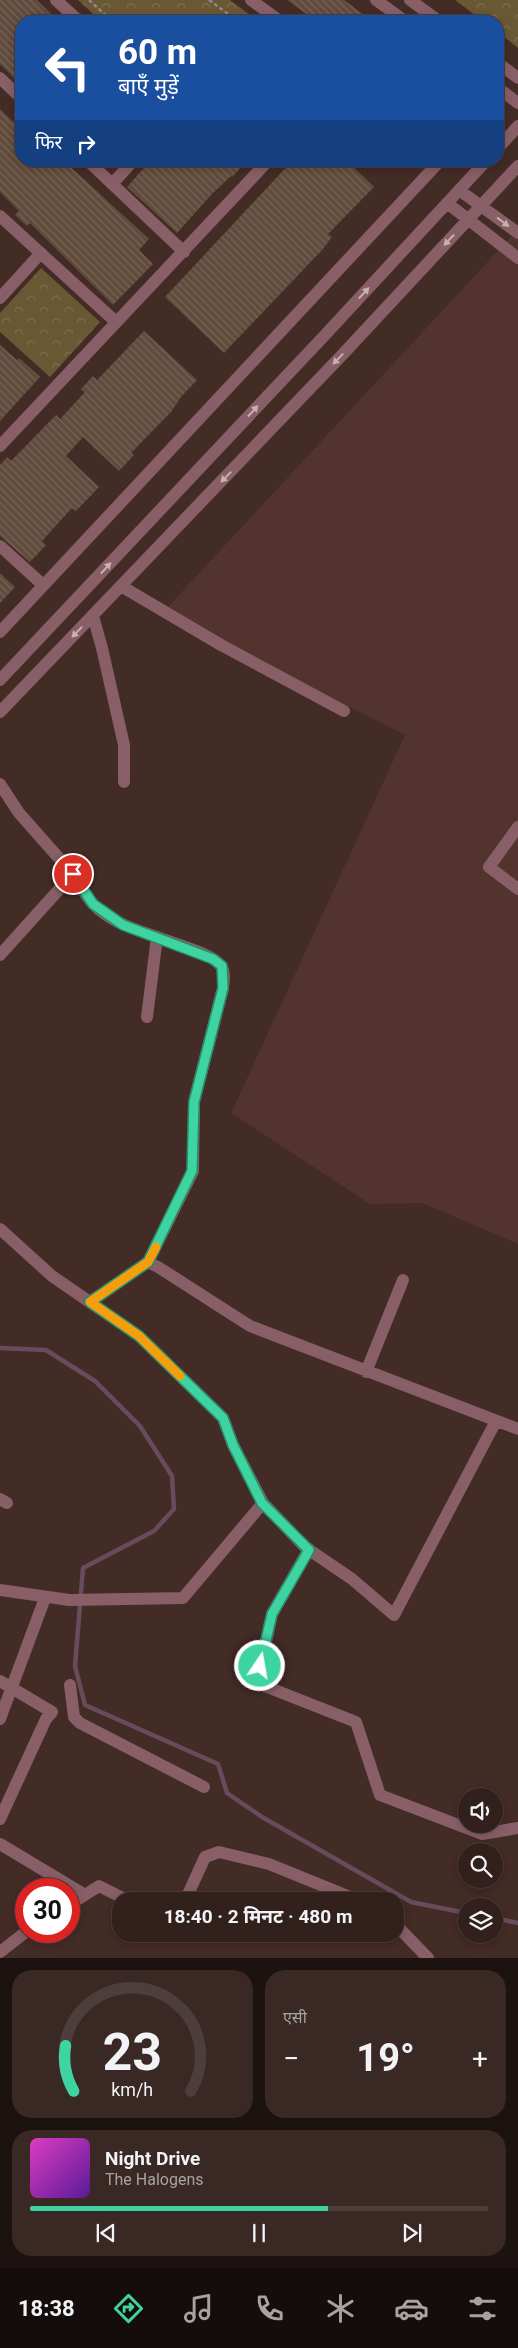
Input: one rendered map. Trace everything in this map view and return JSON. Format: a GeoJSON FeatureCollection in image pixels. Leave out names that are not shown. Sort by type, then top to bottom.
{"type":"FeatureCollection","features":[{"type":"Feature","properties":{"kind":"street"},"geometry":{"type":"LineString","coordinates":[[56,0],[72,15]]}},
{"type":"Feature","properties":{"kind":"street"},"geometry":{"type":"LineString","coordinates":[[251,0],[268,15]]}},
{"type":"Feature","properties":{"kind":"street"},"geometry":{"type":"LineString","coordinates":[[376,0],[397,15]]}},
{"type":"Feature","properties":{"kind":"street"},"geometry":{"type":"LineString","coordinates":[[410,0],[431,15]]}},
{"type":"Feature","properties":{"kind":"street"},"geometry":{"type":"LineString","coordinates":[[504,68],[518,78]]}},
{"type":"Feature","properties":{"kind":"street"},"geometry":{"type":"LineString","coordinates":[[0,78],[15,92]]}},
{"type":"Feature","properties":{"kind":"street"},"geometry":{"type":"LineString","coordinates":[[504,92],[518,103]]}},
{"type":"Feature","properties":{"kind":"street"},"geometry":{"type":"LineString","coordinates":[[504,141],[518,126]]}},
{"type":"Feature","properties":{"kind":"street"},"geometry":{"type":"LineString","coordinates":[[0,712],[518,166]]}},
{"type":"Feature","properties":{"kind":"street"},"geometry":{"type":"LineString","coordinates":[[94,167],[184,252]]}},
{"type":"Feature","properties":{"kind":"street"},"geometry":{"type":"LineString","coordinates":[[112,184],[128,167]]}},
{"type":"Feature","properties":{"kind":"street"},"geometry":{"type":"LineString","coordinates":[[0,446],[262,167]]}},
{"type":"Feature","properties":{"kind":"street"},"geometry":{"type":"LineString","coordinates":[[0,632],[434,167]]}},
{"type":"Feature","properties":{"kind":"street"},"geometry":{"type":"LineString","coordinates":[[0,680],[480,167]]}},
{"type":"Feature","properties":{"kind":"street"},"geometry":{"type":"LineString","coordinates":[[459,190],[518,233]]}},
{"type":"Feature","properties":{"kind":"street"},"geometry":{"type":"LineString","coordinates":[[447,204],[518,258]]}},
{"type":"Feature","properties":{"kind":"street"},"geometry":{"type":"LineString","coordinates":[[0,216],[116,322]]}},
{"type":"Feature","properties":{"kind":"street"},"geometry":{"type":"LineString","coordinates":[[0,298],[41,253]]}},
{"type":"Feature","properties":{"kind":"street"},"geometry":{"type":"LineString","coordinates":[[0,546],[43,586]]}},
{"type":"Feature","properties":{"kind":"street"},"geometry":{"type":"LineString","coordinates":[[121,586],[221,645],[344,711]]}},
{"type":"Feature","properties":{"kind":"street"},"geometry":{"type":"LineString","coordinates":[[92,616],[102,648],[124,745],[124,782]]}},
{"type":"Feature","properties":{"kind":"street"},"geometry":{"type":"LineString","coordinates":[[0,784],[19,813],[73,874],[93,904],[123,925],[213,959],[222,966],[224,976],[223,988],[194,1102],[192,1171],[148,1262],[90,1302]]}},
{"type":"Feature","properties":{"kind":"street"},"geometry":{"type":"LineString","coordinates":[[518,828],[489,867],[518,889]]}},
{"type":"Feature","properties":{"kind":"street"},"geometry":{"type":"LineString","coordinates":[[0,955],[73,874]]}},
{"type":"Feature","properties":{"kind":"street"},"geometry":{"type":"LineString","coordinates":[[147,1017],[157,937]]}},
{"type":"Feature","properties":{"kind":"street"},"geometry":{"type":"LineString","coordinates":[[0,1229],[52,1276],[139,1336],[223,1418],[233,1445],[262,1503],[309,1550],[352,1579],[394,1615],[496,1421]]}},
{"type":"Feature","properties":{"kind":"street"},"geometry":{"type":"LineString","coordinates":[[148,1262],[250,1326],[518,1430]]}},
{"type":"Feature","properties":{"kind":"street"},"geometry":{"type":"LineString","coordinates":[[366,1372],[403,1280]]}},
{"type":"Feature","properties":{"kind":"street"},"geometry":{"type":"LineString","coordinates":[[0,1590],[69,1600],[183,1598],[262,1503]]}},
{"type":"Feature","properties":{"kind":"street"},"geometry":{"type":"LineString","coordinates":[[309,1550],[272,1614],[257,1683],[356,1722],[380,1795],[482,1834],[518,1828]]}},
{"type":"Feature","properties":{"kind":"street"},"geometry":{"type":"LineString","coordinates":[[0,1718],[45,1598]]}},
{"type":"Feature","properties":{"kind":"street"},"geometry":{"type":"LineString","coordinates":[[0,1681],[12,1690],[52,1712],[74,1717],[80,1723],[204,1787]]}},
{"type":"Feature","properties":{"kind":"street"},"geometry":{"type":"LineString","coordinates":[[70,1685],[74,1717]]}},
{"type":"Feature","properties":{"kind":"street"},"geometry":{"type":"LineString","coordinates":[[0,1819],[46,1719],[52,1712]]}},
{"type":"Feature","properties":{"kind":"street"},"geometry":{"type":"LineString","coordinates":[[0,1844],[86,1894]]}},
{"type":"Feature","properties":{"kind":"street"},"geometry":{"type":"LineString","coordinates":[[189,1892],[205,1857],[219,1852],[269,1864],[338,1892]]}},
{"type":"Feature","properties":{"kind":"street"},"geometry":{"type":"LineString","coordinates":[[80,1898],[99,1886],[112,1892]]}},
{"type":"Feature","properties":{"kind":"street"},"geometry":{"type":"LineString","coordinates":[[404,1933],[428,1958]]}},
{"type":"Feature","properties":{"kind":"street"},"geometry":{"type":"LineString","coordinates":[[0,1952],[15,1940]]}},
{"type":"Feature","properties":{"kind":"path"},"geometry":{"type":"LineString","coordinates":[[89,0],[105,15]]}},
{"type":"Feature","properties":{"kind":"path"},"geometry":{"type":"LineString","coordinates":[[209,0],[230,15]]}},
{"type":"Feature","properties":{"kind":"shaded area"},"geometry":{"type":"Polygon","coordinates":[[[518,229],[518,1244],[422,1203],[370,1204],[231,1113],[405,735],[163,612],[518,229]]]}},
{"type":"Feature","properties":{"kind":"green space"},"geometry":{"type":"Polygon","coordinates":[[[78,0],[230,0],[250,15],[94,15],[78,0]]]}},
{"type":"Feature","properties":{"kind":"green space"},"geometry":{"type":"Polygon","coordinates":[[[455,0],[518,0],[518,48],[504,37],[504,15],[475,15],[455,0]]]}},
{"type":"Feature","properties":{"kind":"green space"},"geometry":{"type":"Polygon","coordinates":[[[41,268],[100,322],[50,377],[0,332],[0,313],[41,268]]]}},
{"type":"Feature","properties":{"kind":"building"},"geometry":{"type":"Polygon","coordinates":[[[0,0],[37,0],[52,15],[15,15],[15,79],[0,64],[0,0]]]}},
{"type":"Feature","properties":{"kind":"building"},"geometry":{"type":"Polygon","coordinates":[[[287,0],[344,0],[364,15],[308,15],[287,0]]]}},
{"type":"Feature","properties":{"kind":"building"},"geometry":{"type":"Polygon","coordinates":[[[0,109],[15,123],[15,167],[71,167],[149,239],[139,250],[153,264],[113,305],[30,223],[27,226],[15,215],[19,211],[0,192],[0,109]]]}},
{"type":"Feature","properties":{"kind":"building"},"geometry":{"type":"Polygon","coordinates":[[[145,167],[241,167],[211,195],[177,233],[127,187],[145,167]]]}},
{"type":"Feature","properties":{"kind":"building"},"geometry":{"type":"Polygon","coordinates":[[[286,167],[353,167],[374,187],[328,234],[332,237],[322,250],[224,353],[165,297],[286,167]]]}},
{"type":"Feature","properties":{"kind":"building"},"geometry":{"type":"Polygon","coordinates":[[[144,331],[197,380],[181,397],[171,412],[131,453],[134,455],[119,471],[83,437],[66,456],[99,487],[76,511],[72,508],[42,541],[46,545],[30,562],[0,536],[0,465],[7,457],[11,461],[56,415],[60,419],[85,392],[81,389],[93,376],[97,380],[144,331]]]}},
{"type":"Feature","properties":{"kind":"building"},"geometry":{"type":"Polygon","coordinates":[[[0,345],[17,360],[19,358],[40,377],[0,421],[0,345]]]}},
{"type":"Feature","properties":{"kind":"building"},"geometry":{"type":"Polygon","coordinates":[[[0,573],[15,587],[0,603],[0,573]]]}},
{"type":"Feature","properties":{"kind":"waterway"},"geometry":{"type":"LineString","coordinates":[[0,1348],[46,1350],[95,1381],[140,1426],[172,1476],[174,1509],[154,1531],[83,1568],[75,1666],[85,1705],[218,1764],[227,1793],[262,1817],[411,1902],[458,1911]]}},
{"type":"Feature","properties":{"kind":"waterway"},"geometry":{"type":"LineString","coordinates":[[503,1920],[518,1923]]}},
{"type":"Feature","properties":{"kind":"slow traffic"},"geometry":{"type":"LineString","coordinates":[[156,1247],[148,1262],[90,1302],[139,1336],[180,1376]]}},
{"type":"Feature","properties":{"kind":"route"},"geometry":{"type":"LineString","coordinates":[[73,874],[93,904],[108,916],[123,925],[213,959],[222,966],[224,976],[223,988],[205,1066],[194,1102],[192,1171],[148,1262],[90,1302],[139,1336],[223,1418],[233,1445],[262,1503],[309,1550],[272,1614],[260,1666]]}}]}
